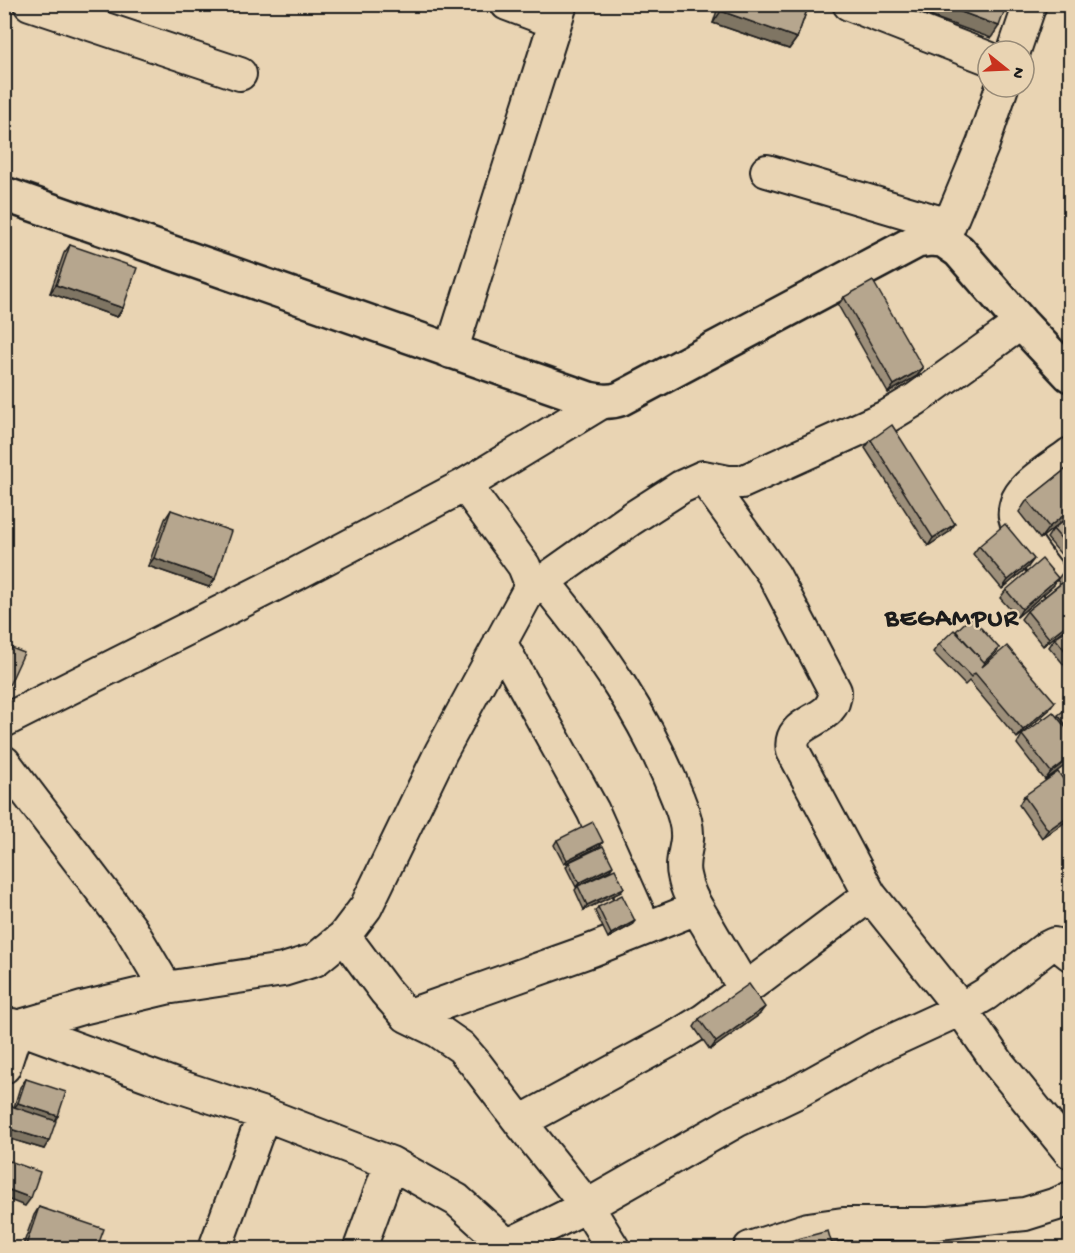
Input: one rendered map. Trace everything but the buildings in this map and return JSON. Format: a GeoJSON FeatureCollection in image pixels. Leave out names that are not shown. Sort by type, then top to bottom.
{"type":"FeatureCollection","features":[{"type":"Feature","properties":{"kind":"street"},"geometry":{"type":"LineString","coordinates":[[30,4],[240,74]]}},
{"type":"Feature","properties":{"kind":"street"},"geometry":{"type":"LineString","coordinates":[[451,352],[558,13],[507,4]]}},
{"type":"Feature","properties":{"kind":"street"},"geometry":{"type":"LineString","coordinates":[[849,4],[976,53]]}},
{"type":"Feature","properties":{"kind":"street"},"geometry":{"type":"LineString","coordinates":[[1018,39],[1030,4]]}},
{"type":"Feature","properties":{"kind":"street"},"geometry":{"type":"LineString","coordinates":[[4,194],[451,352],[589,399],[611,402],[917,241],[946,233],[983,144],[998,99]]}},
{"type":"Feature","properties":{"kind":"street"},"geometry":{"type":"LineString","coordinates":[[767,171],[946,233],[1021,323],[1071,375]]}},
{"type":"Feature","properties":{"kind":"street"},"geometry":{"type":"LineString","coordinates":[[11,1025],[166,988],[283,970],[315,960],[344,936],[366,907],[441,752],[500,642],[536,587],[631,519],[681,487],[703,477],[742,482],[888,416],[916,399],[1021,323]]}},
{"type":"Feature","properties":{"kind":"street"},"geometry":{"type":"LineString","coordinates":[[4,722],[294,575],[465,485],[602,402]]}},
{"type":"Feature","properties":{"kind":"street"},"geometry":{"type":"LineString","coordinates":[[1071,454],[1033,482],[1019,497],[1014,514],[1019,529],[1034,553],[1071,601]]}},
{"type":"Feature","properties":{"kind":"street"},"geometry":{"type":"LineString","coordinates":[[703,477],[774,575],[835,692],[836,700],[829,711],[803,726],[791,742],[793,751],[870,895],[961,1010],[998,1063],[1071,1152]]}},
{"type":"Feature","properties":{"kind":"street"},"geometry":{"type":"LineString","coordinates":[[465,485],[524,566],[530,581],[580,627],[616,677],[643,722],[678,798],[684,818],[687,839],[682,860],[683,874],[689,893],[744,988]]}},
{"type":"Feature","properties":{"kind":"street"},"geometry":{"type":"LineString","coordinates":[[500,642],[593,811],[645,928]]}},
{"type":"Feature","properties":{"kind":"street"},"geometry":{"type":"LineString","coordinates":[[4,762],[130,929],[166,988]]}},
{"type":"Feature","properties":{"kind":"street"},"geometry":{"type":"LineString","coordinates":[[520,1122],[704,1020],[870,895]]}},
{"type":"Feature","properties":{"kind":"street"},"geometry":{"type":"LineString","coordinates":[[407,1016],[565,960],[697,908]]}},
{"type":"Feature","properties":{"kind":"street"},"geometry":{"type":"LineString","coordinates":[[344,936],[385,991],[407,1016],[438,1031],[461,1047],[476,1063],[587,1206],[613,1248]]}},
{"type":"Feature","properties":{"kind":"street"},"geometry":{"type":"LineString","coordinates":[[11,1025],[175,1085],[264,1114],[391,1163],[457,1200],[507,1248],[587,1206],[736,1121],[797,1092],[876,1048],[961,1010],[986,994],[1046,948],[1054,944],[1071,954]]}},
{"type":"Feature","properties":{"kind":"street"},"geometry":{"type":"LineString","coordinates":[[4,1067],[11,1025]]}},
{"type":"Feature","properties":{"kind":"street"},"geometry":{"type":"LineString","coordinates":[[215,1248],[264,1114]]}},
{"type":"Feature","properties":{"kind":"street"},"geometry":{"type":"LineString","coordinates":[[360,1248],[391,1163]]}},
{"type":"Feature","properties":{"kind":"street"},"geometry":{"type":"LineString","coordinates":[[750,1248],[808,1229],[843,1224],[929,1224],[1025,1214],[1071,1198]]}},
{"type":"Feature","properties":{"kind":"district","name":"BEGAMPUR"},"geometry":{"type":"Point","coordinates":[952,620]}}]}
